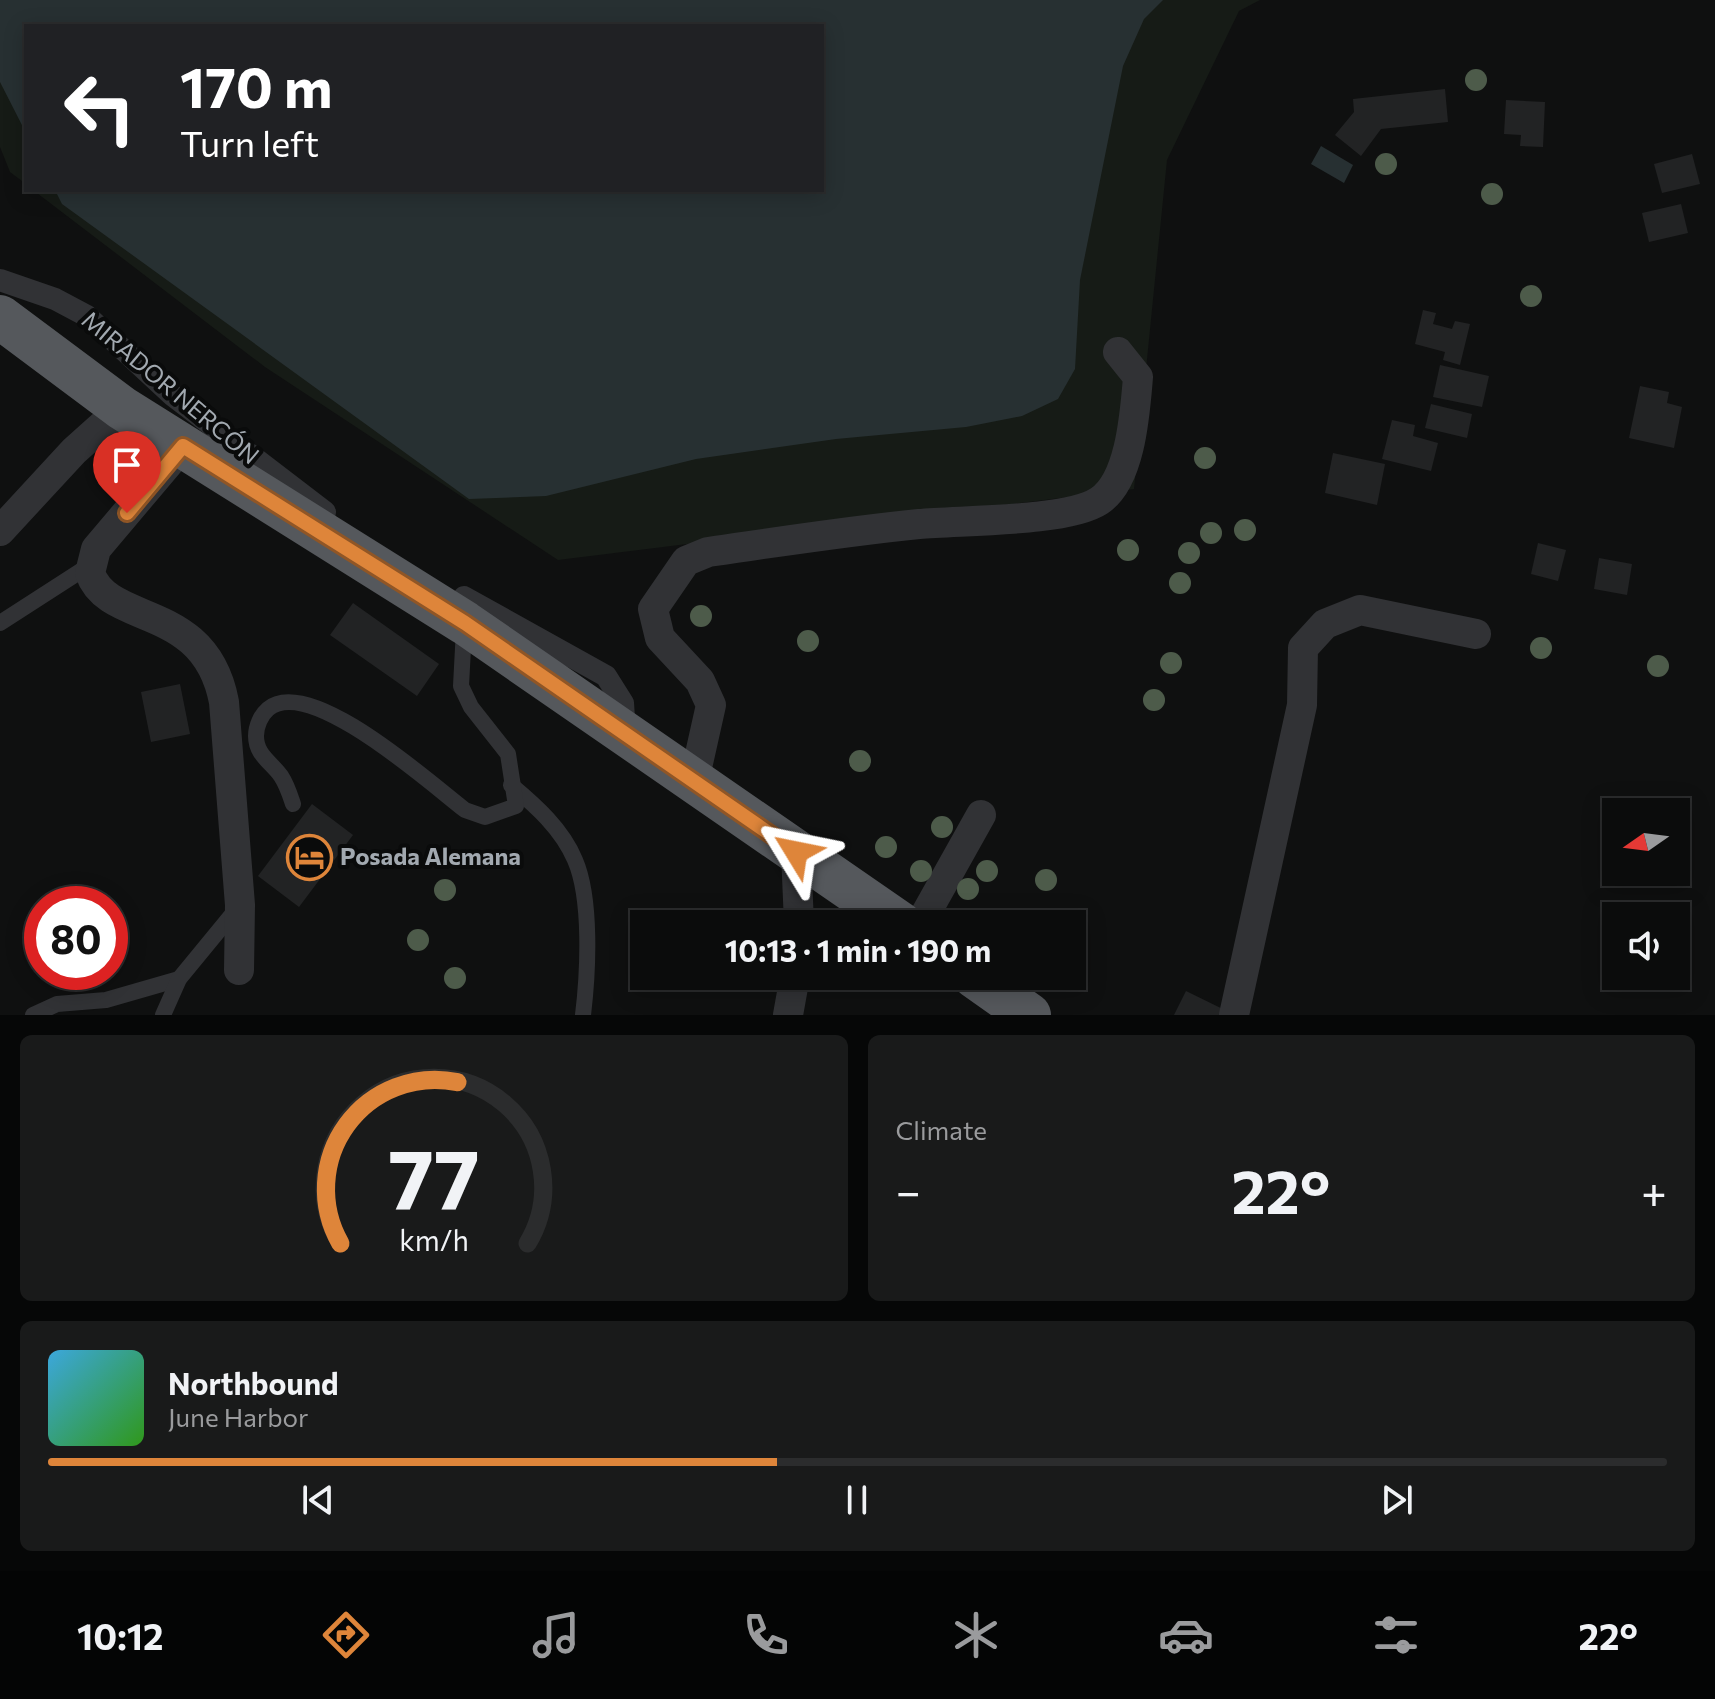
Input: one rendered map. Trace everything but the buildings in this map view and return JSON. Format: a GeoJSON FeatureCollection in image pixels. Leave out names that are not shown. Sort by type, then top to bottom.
{"type":"FeatureCollection","features":[{"type":"Feature","properties":{"kind":"highway"},"geometry":{"type":"LineString","coordinates":[[0,317],[122,408],[465,623],[881,910]]}},
{"type":"Feature","properties":{"kind":"highway"},"geometry":{"type":"LineString","coordinates":[[994,990],[1029,1015]]}},
{"type":"Feature","properties":{"kind":"street","name":"MIRADOR NERCÓN"},"geometry":{"type":"LineString","coordinates":[[0,280],[55,299],[87,316],[172,395],[324,512],[507,624],[606,676],[623,703],[625,734]]}},
{"type":"Feature","properties":{"kind":"street"},"geometry":{"type":"LineString","coordinates":[[694,781],[711,705],[700,681],[660,638],[653,609],[686,561],[708,552],[917,524],[1070,512],[1099,501],[1118,479],[1134,427],[1138,377],[1118,352]]}},
{"type":"Feature","properties":{"kind":"street"},"geometry":{"type":"LineString","coordinates":[[0,531],[74,451],[122,408]]}},
{"type":"Feature","properties":{"kind":"street"},"geometry":{"type":"LineString","coordinates":[[183,446],[96,549],[90,565],[93,583],[100,592],[185,633],[208,657],[221,686],[240,905],[239,970]]}},
{"type":"Feature","properties":{"kind":"street"},"geometry":{"type":"LineString","coordinates":[[1234,1015],[1302,705],[1303,648],[1325,624],[1360,610],[1476,634]]}},
{"type":"Feature","properties":{"kind":"street"},"geometry":{"type":"LineString","coordinates":[[928,910],[981,815]]}},
{"type":"Feature","properties":{"kind":"street"},"geometry":{"type":"LineString","coordinates":[[796,852],[798,910]]}},
{"type":"Feature","properties":{"kind":"street"},"geometry":{"type":"LineString","coordinates":[[788,1015],[792,990]]}},
{"type":"Feature","properties":{"kind":"lane"},"geometry":{"type":"LineString","coordinates":[[0,623],[90,565]]}},
{"type":"Feature","properties":{"kind":"lane"},"geometry":{"type":"LineString","coordinates":[[293,804],[283,778],[265,760],[256,737],[262,715],[270,706],[292,699],[345,720],[465,810],[485,817],[516,806],[508,754],[471,707],[461,686],[465,623]]}},
{"type":"Feature","properties":{"kind":"lane"},"geometry":{"type":"LineString","coordinates":[[225,735],[256,737]]}},
{"type":"Feature","properties":{"kind":"lane"},"geometry":{"type":"LineString","coordinates":[[511,785],[543,812],[576,861],[587,923],[583,1015]]}},
{"type":"Feature","properties":{"kind":"lane"},"geometry":{"type":"LineString","coordinates":[[163,1015],[179,979],[240,905]]}},
{"type":"Feature","properties":{"kind":"lane"},"geometry":{"type":"LineString","coordinates":[[33,1015],[57,1004],[106,1000],[179,979]]}},
{"type":"Feature","properties":{"kind":"shaded area"},"geometry":{"type":"Polygon","coordinates":[[[0,0],[1260,0],[1239,11],[1167,160],[1134,489],[558,560],[265,367],[36,192],[824,192],[824,24],[24,24],[24,182],[10,172],[0,147],[0,0]]]}},
{"type":"Feature","properties":{"kind":"shaded area"},"geometry":{"type":"Polygon","coordinates":[[[0,0],[1163,0],[1144,19],[1123,66],[1080,280],[1075,369],[1058,399],[1022,416],[966,427],[836,439],[696,459],[546,496],[469,499],[62,204],[56,192],[824,192],[824,24],[24,24],[24,129],[0,82],[0,0]]]}},
{"type":"Feature","properties":{"kind":"shaded area"},"geometry":{"type":"Polygon","coordinates":[[[1321,146],[1353,165],[1344,183],[1311,164],[1321,146]]]}},
{"type":"Feature","properties":{"kind":"place","name":"Posada Alemana"},"geometry":{"type":"Point","coordinates":[309,857]}},
{"type":"Feature","properties":{"kind":"route"},"geometry":{"type":"LineString","coordinates":[[127,513],[183,446],[465,623],[796,852]]}}]}
